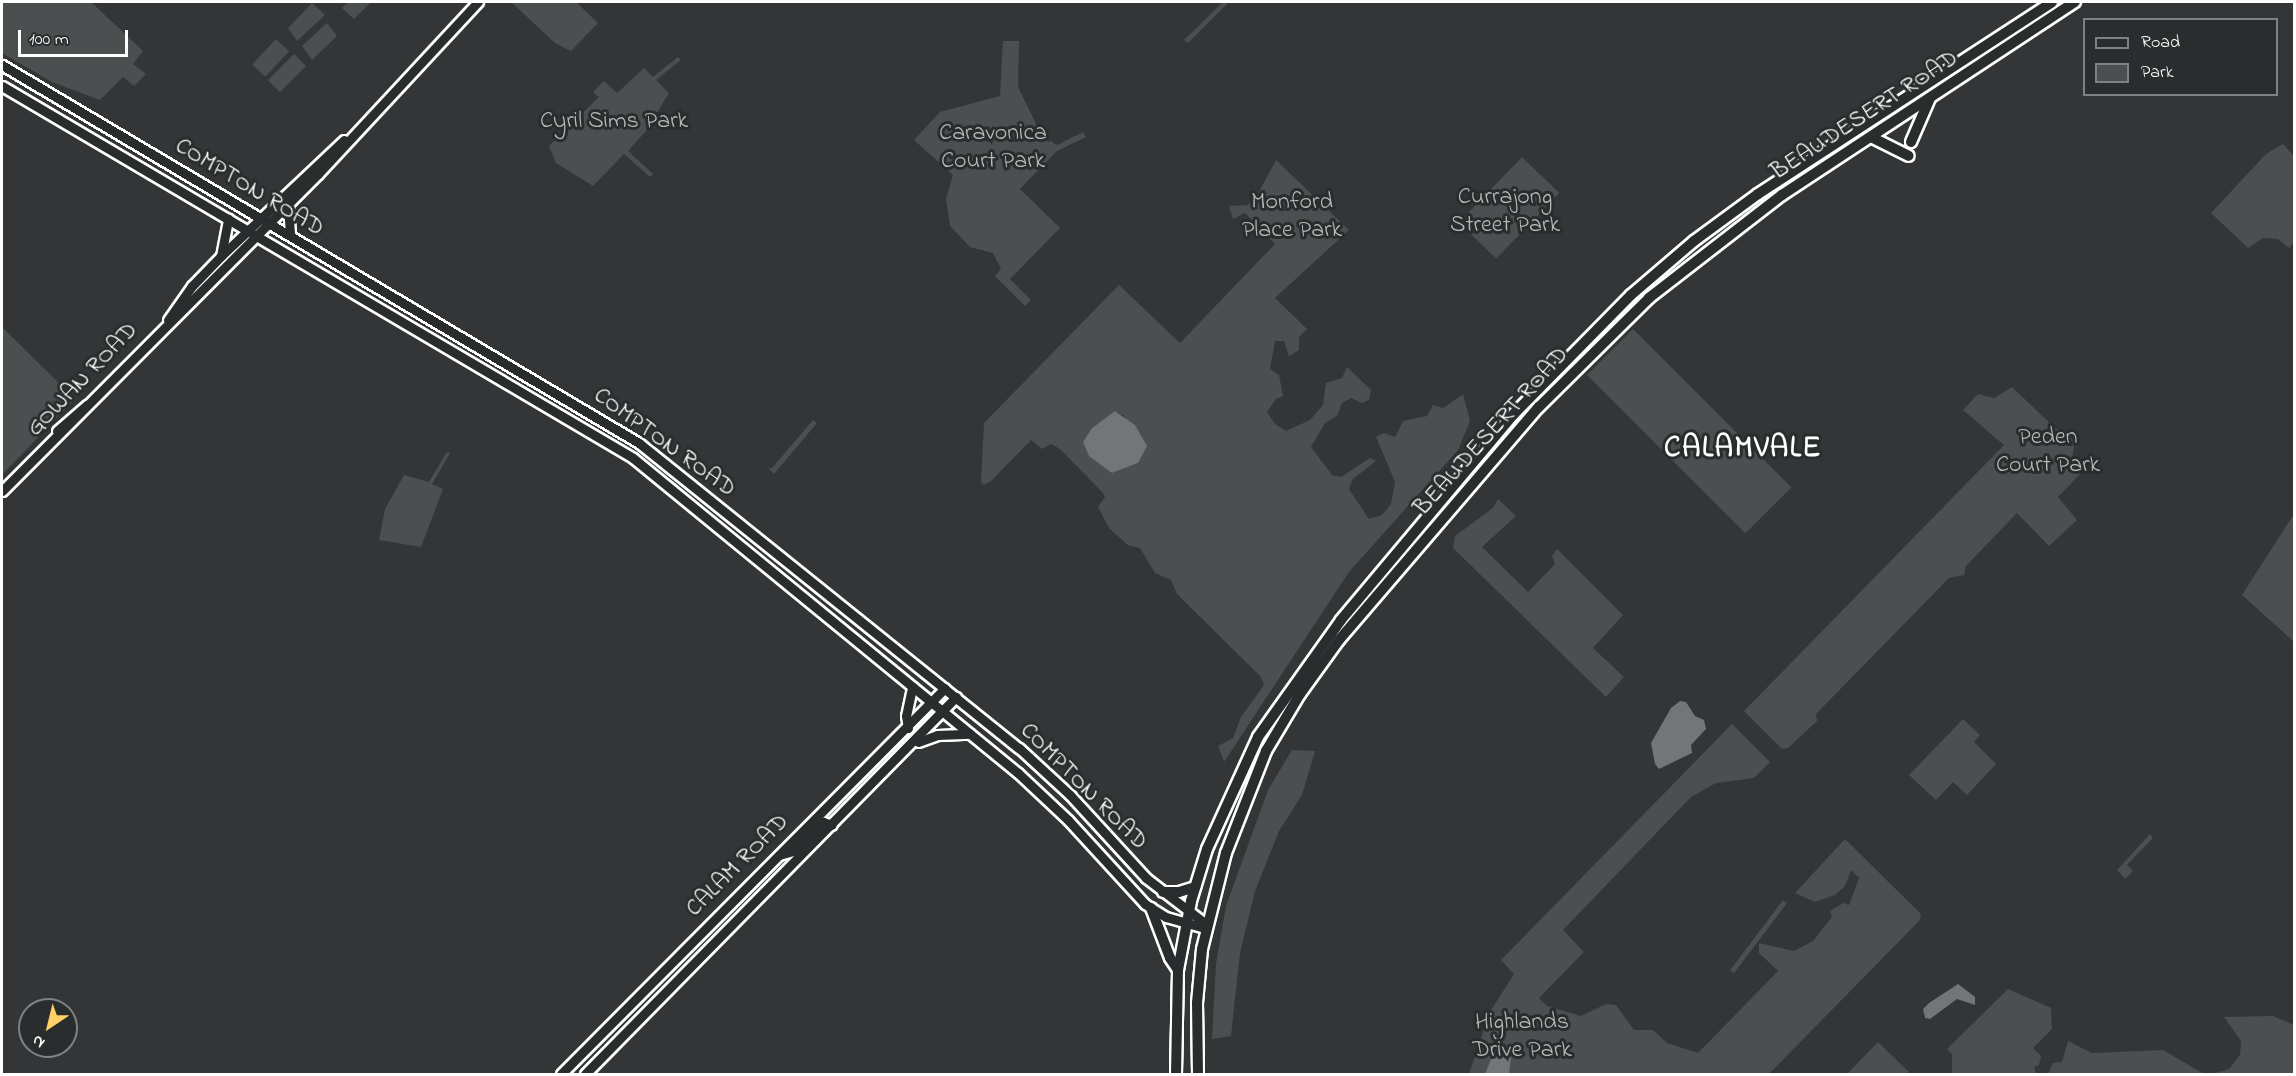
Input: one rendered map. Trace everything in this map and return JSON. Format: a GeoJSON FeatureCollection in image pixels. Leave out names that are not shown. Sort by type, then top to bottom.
{"type":"FeatureCollection","features":[{"type":"Feature","properties":{"kind":"highway","name":"BEAUDESERT ROAD"},"geometry":{"type":"LineString","coordinates":[[1176,1074],[1178,970],[1187,918],[1215,826],[1243,766],[1292,684],[1462,475],[1561,363],[1606,317],[1694,241],[2052,2]]}},
{"type":"Feature","properties":{"kind":"highway","name":"BEAUDESERT ROAD"},"geometry":{"type":"LineString","coordinates":[[1199,1071],[1197,1003],[1205,926],[1234,830],[1266,750],[1309,680],[1358,617],[1539,407],[1622,322],[1736,227],[2075,2]]}},
{"type":"Feature","properties":{"kind":"highway"},"geometry":{"type":"LineString","coordinates":[[1911,142],[1930,98]]}},
{"type":"Feature","properties":{"kind":"highway"},"geometry":{"type":"LineString","coordinates":[[1871,137],[1909,156]]}},
{"type":"Feature","properties":{"kind":"highway"},"geometry":{"type":"LineString","coordinates":[[1163,892],[1179,892],[1195,887]]}},
{"type":"Feature","properties":{"kind":"highway"},"geometry":{"type":"LineString","coordinates":[[1151,908],[1170,958],[1178,970]]}},
{"type":"Feature","properties":{"kind":"main road","name":"GOWAN ROAD"},"geometry":{"type":"LineString","coordinates":[[2,491],[77,419],[87,405],[167,322],[192,286],[221,255],[259,217],[349,137],[478,2]]}},
{"type":"Feature","properties":{"kind":"main road","name":"COMPTON ROAD"},"geometry":{"type":"LineString","coordinates":[[2,65],[639,443],[945,688],[1050,776],[1187,918]]}},
{"type":"Feature","properties":{"kind":"main road","name":"COMPTON ROAD"},"geometry":{"type":"LineString","coordinates":[[2,86],[633,458],[1048,800],[1151,908],[1187,918],[1205,926]]}},
{"type":"Feature","properties":{"kind":"main road","name":"GOWAN ROAD"},"geometry":{"type":"LineString","coordinates":[[167,322],[183,312],[337,155],[349,137]]}},
{"type":"Feature","properties":{"kind":"main road"},"geometry":{"type":"LineString","coordinates":[[288,205],[290,235]]}},
{"type":"Feature","properties":{"kind":"main road"},"geometry":{"type":"LineString","coordinates":[[221,255],[228,219]]}},
{"type":"Feature","properties":{"kind":"main road"},"geometry":{"type":"LineString","coordinates":[[908,728],[906,716],[912,687]]}},
{"type":"Feature","properties":{"kind":"main road","name":"CALAM ROAD"},"geometry":{"type":"LineString","coordinates":[[561,1074],[777,855],[908,728],[945,688]]}},
{"type":"Feature","properties":{"kind":"main road","name":"CALAM ROAD"},"geometry":{"type":"LineString","coordinates":[[585,1074],[914,743],[956,697]]}},
{"type":"Feature","properties":{"kind":"main road"},"geometry":{"type":"LineString","coordinates":[[914,743],[938,735],[970,734]]}},
{"type":"Feature","properties":{"kind":"main road"},"geometry":{"type":"LineString","coordinates":[[777,855],[793,851],[823,822],[832,825]]}},
{"type":"Feature","properties":{"kind":"green space"},"geometry":{"type":"Polygon","coordinates":[[[2,2],[91,2],[143,51],[133,64],[146,74],[134,86],[123,77],[100,100],[52,82],[2,53],[2,2]]]}},
{"type":"Feature","properties":{"kind":"green space"},"geometry":{"type":"Polygon","coordinates":[[[348,2],[371,2],[354,19],[342,8],[348,2]]]}},
{"type":"Feature","properties":{"kind":"green space"},"geometry":{"type":"Polygon","coordinates":[[[511,2],[576,2],[598,23],[571,51],[555,43],[511,2]]]}},
{"type":"Feature","properties":{"kind":"green space"},"geometry":{"type":"Polygon","coordinates":[[[1223,2],[1229,2],[1188,43],[1184,40],[1223,2]]]}},
{"type":"Feature","properties":{"kind":"green space"},"geometry":{"type":"Polygon","coordinates":[[[312,3],[325,15],[297,41],[288,28],[312,3]]]}},
{"type":"Feature","properties":{"kind":"green space"},"geometry":{"type":"Polygon","coordinates":[[[327,23],[337,36],[312,60],[302,46],[327,23]]]}},
{"type":"Feature","properties":{"kind":"green space"},"geometry":{"type":"Polygon","coordinates":[[[276,39],[289,51],[265,77],[252,65],[276,39]]]}},
{"type":"Feature","properties":{"kind":"green space","name":"Caravonica Court Park"},"geometry":{"type":"Polygon","coordinates":[[[1003,41],[1019,41],[1018,87],[1042,136],[1057,145],[1083,132],[1086,137],[1057,151],[1020,189],[1060,228],[1010,279],[1031,300],[1025,306],[995,276],[1001,269],[993,253],[970,247],[950,226],[946,199],[953,175],[914,140],[940,112],[1000,96],[1003,41]]]}},
{"type":"Feature","properties":{"kind":"green space"},"geometry":{"type":"Polygon","coordinates":[[[294,54],[306,66],[280,92],[268,80],[294,54]]]}},
{"type":"Feature","properties":{"kind":"green space","name":"Cyril Sims Park"},"geometry":{"type":"Polygon","coordinates":[[[678,57],[681,60],[656,80],[669,93],[646,131],[628,151],[653,174],[650,177],[624,154],[593,186],[556,163],[549,146],[599,97],[593,92],[604,81],[617,93],[644,68],[653,77],[678,57]]]}},
{"type":"Feature","properties":{"kind":"green space"},"geometry":{"type":"Polygon","coordinates":[[[2283,144],[2294,156],[2294,242],[2289,248],[2278,239],[2263,238],[2248,248],[2211,213],[2266,154],[2283,144]]]}},
{"type":"Feature","properties":{"kind":"green space","name":"Currajong Street Park"},"geometry":{"type":"Polygon","coordinates":[[[1522,157],[1559,193],[1496,259],[1459,222],[1522,157]]]}},
{"type":"Feature","properties":{"kind":"green space","name":"Monford Place Park"},"geometry":{"type":"Polygon","coordinates":[[[1276,160],[1349,230],[1275,298],[1307,329],[1299,337],[1299,350],[1289,356],[1284,341],[1275,341],[1270,369],[1279,375],[1283,396],[1276,399],[1267,412],[1275,424],[1286,431],[1310,420],[1323,405],[1326,383],[1342,378],[1347,367],[1371,390],[1369,400],[1362,403],[1351,398],[1342,403],[1337,416],[1325,423],[1311,447],[1332,475],[1341,477],[1370,458],[1376,461],[1353,479],[1349,489],[1369,519],[1382,515],[1391,504],[1395,482],[1376,437],[1384,433],[1395,437],[1403,421],[1427,416],[1433,405],[1443,408],[1463,394],[1470,421],[1458,450],[1349,572],[1224,762],[1218,746],[1233,738],[1241,717],[1264,685],[1261,677],[1177,594],[1171,580],[1155,573],[1140,548],[1128,545],[1109,528],[1098,507],[1105,497],[1103,493],[1060,449],[1051,444],[1042,449],[1031,440],[991,481],[984,485],[981,482],[984,423],[1119,285],[1180,343],[1275,244],[1245,213],[1233,219],[1229,206],[1248,205],[1256,197],[1276,160]],[[1115,411],[1092,428],[1083,442],[1112,473],[1138,463],[1124,416],[1115,411]]]}},
{"type":"Feature","properties":{"kind":"green space"},"geometry":{"type":"Polygon","coordinates":[[[2,327],[75,399],[2,475],[2,327]]]}},
{"type":"Feature","properties":{"kind":"green space"},"geometry":{"type":"Polygon","coordinates":[[[1633,329],[1791,487],[1745,533],[1587,375],[1633,329]]]}},
{"type":"Feature","properties":{"kind":"green space","name":"Peden Court Park"},"geometry":{"type":"Polygon","coordinates":[[[2012,387],[2056,429],[2066,430],[2075,442],[2072,458],[2084,470],[2058,497],[2077,520],[2049,546],[2017,513],[1966,566],[1964,575],[1949,578],[1816,714],[1817,721],[1788,748],[1782,749],[1744,711],[2004,445],[1963,410],[1978,394],[1994,398],[2012,387]]]}},
{"type":"Feature","properties":{"kind":"green space"},"geometry":{"type":"Polygon","coordinates":[[[813,420],[817,423],[774,474],[768,468],[772,468],[813,420]]]}},
{"type":"Feature","properties":{"kind":"green space"},"geometry":{"type":"Polygon","coordinates":[[[447,452],[450,453],[432,484],[443,489],[421,547],[379,540],[385,509],[404,475],[429,482],[447,452]]]}},
{"type":"Feature","properties":{"kind":"green space"},"geometry":{"type":"Polygon","coordinates":[[[1498,499],[1516,516],[1482,547],[1528,592],[1555,564],[1552,556],[1557,549],[1623,615],[1593,648],[1624,677],[1606,697],[1453,548],[1455,536],[1493,508],[1498,499]]]}},
{"type":"Feature","properties":{"kind":"green space"},"geometry":{"type":"Polygon","coordinates":[[[2294,514],[2294,642],[2242,595],[2294,514]]]}},
{"type":"Feature","properties":{"kind":"green space"},"geometry":{"type":"Polygon","coordinates":[[[1963,719],[1980,735],[1974,742],[1996,764],[1967,795],[1953,782],[1936,800],[1909,775],[1963,719]]]}},
{"type":"Feature","properties":{"kind":"green space","name":"Highlands Drive Park"},"geometry":{"type":"Polygon","coordinates":[[[1732,724],[1770,762],[1754,778],[1716,783],[1691,797],[1563,930],[1584,952],[1539,998],[1547,1006],[1581,1016],[1606,1004],[1616,1005],[1634,1030],[1653,1030],[1667,1043],[1698,1053],[1778,971],[1759,953],[1759,943],[1794,951],[1813,941],[1832,917],[1830,911],[1843,903],[1849,905],[1859,878],[1851,870],[1845,886],[1835,895],[1815,902],[1795,893],[1845,839],[1921,914],[1920,920],[1769,1074],[1469,1074],[1490,1012],[1514,974],[1501,960],[1732,724]]]}},
{"type":"Feature","properties":{"kind":"green space"},"geometry":{"type":"Polygon","coordinates":[[[1292,750],[1315,751],[1302,795],[1279,831],[1255,891],[1240,953],[1231,1036],[1212,1039],[1216,964],[1226,906],[1268,790],[1292,750]]]}},
{"type":"Feature","properties":{"kind":"green space"},"geometry":{"type":"Polygon","coordinates":[[[2150,834],[2153,838],[2127,865],[2133,871],[2125,879],[2117,870],[2150,834]]]}},
{"type":"Feature","properties":{"kind":"green space"},"geometry":{"type":"Polygon","coordinates":[[[1783,900],[1787,903],[1734,973],[1730,970],[1783,900]]]}},
{"type":"Feature","properties":{"kind":"green space"},"geometry":{"type":"Polygon","coordinates":[[[2008,989],[2051,1008],[2052,1029],[2033,1048],[2041,1056],[2039,1065],[2034,1067],[2036,1074],[1952,1074],[1952,1054],[1947,1049],[2008,989]]]}},
{"type":"Feature","properties":{"kind":"green space"},"geometry":{"type":"Polygon","coordinates":[[[2273,1016],[2294,1025],[2294,1074],[2212,1074],[2229,1069],[2240,1055],[2241,1041],[2224,1017],[2273,1016]]]}},
{"type":"Feature","properties":{"kind":"green space"},"geometry":{"type":"Polygon","coordinates":[[[2068,1041],[2092,1053],[2163,1050],[2204,1074],[2048,1074],[2053,1063],[2062,1062],[2068,1041]]]}},
{"type":"Feature","properties":{"kind":"green space"},"geometry":{"type":"Polygon","coordinates":[[[1878,1042],[1909,1072],[1907,1074],[1847,1074],[1878,1042]]]}},
{"type":"Feature","properties":{"kind":"shaded area"},"geometry":{"type":"Polygon","coordinates":[[[1115,411],[1135,425],[1147,446],[1138,463],[1112,473],[1089,456],[1083,442],[1092,428],[1115,411]]]}},
{"type":"Feature","properties":{"kind":"shaded area"},"geometry":{"type":"Polygon","coordinates":[[[1680,701],[1686,702],[1695,716],[1704,720],[1706,729],[1691,745],[1692,753],[1659,769],[1655,764],[1651,743],[1671,708],[1680,701]]]}},
{"type":"Feature","properties":{"kind":"shaded area"},"geometry":{"type":"Polygon","coordinates":[[[1958,984],[1975,997],[1975,1005],[1957,999],[1930,1019],[1925,1018],[1923,1009],[1958,984]]]}},
{"type":"Feature","properties":{"kind":"shaded area"},"geometry":{"type":"Polygon","coordinates":[[[1495,1049],[1504,1049],[1511,1058],[1509,1074],[1485,1074],[1495,1049]]]}},
{"type":"Feature","properties":{"kind":"district","name":"CALAMVALE"},"geometry":{"type":"Point","coordinates":[1743,449]}}]}
